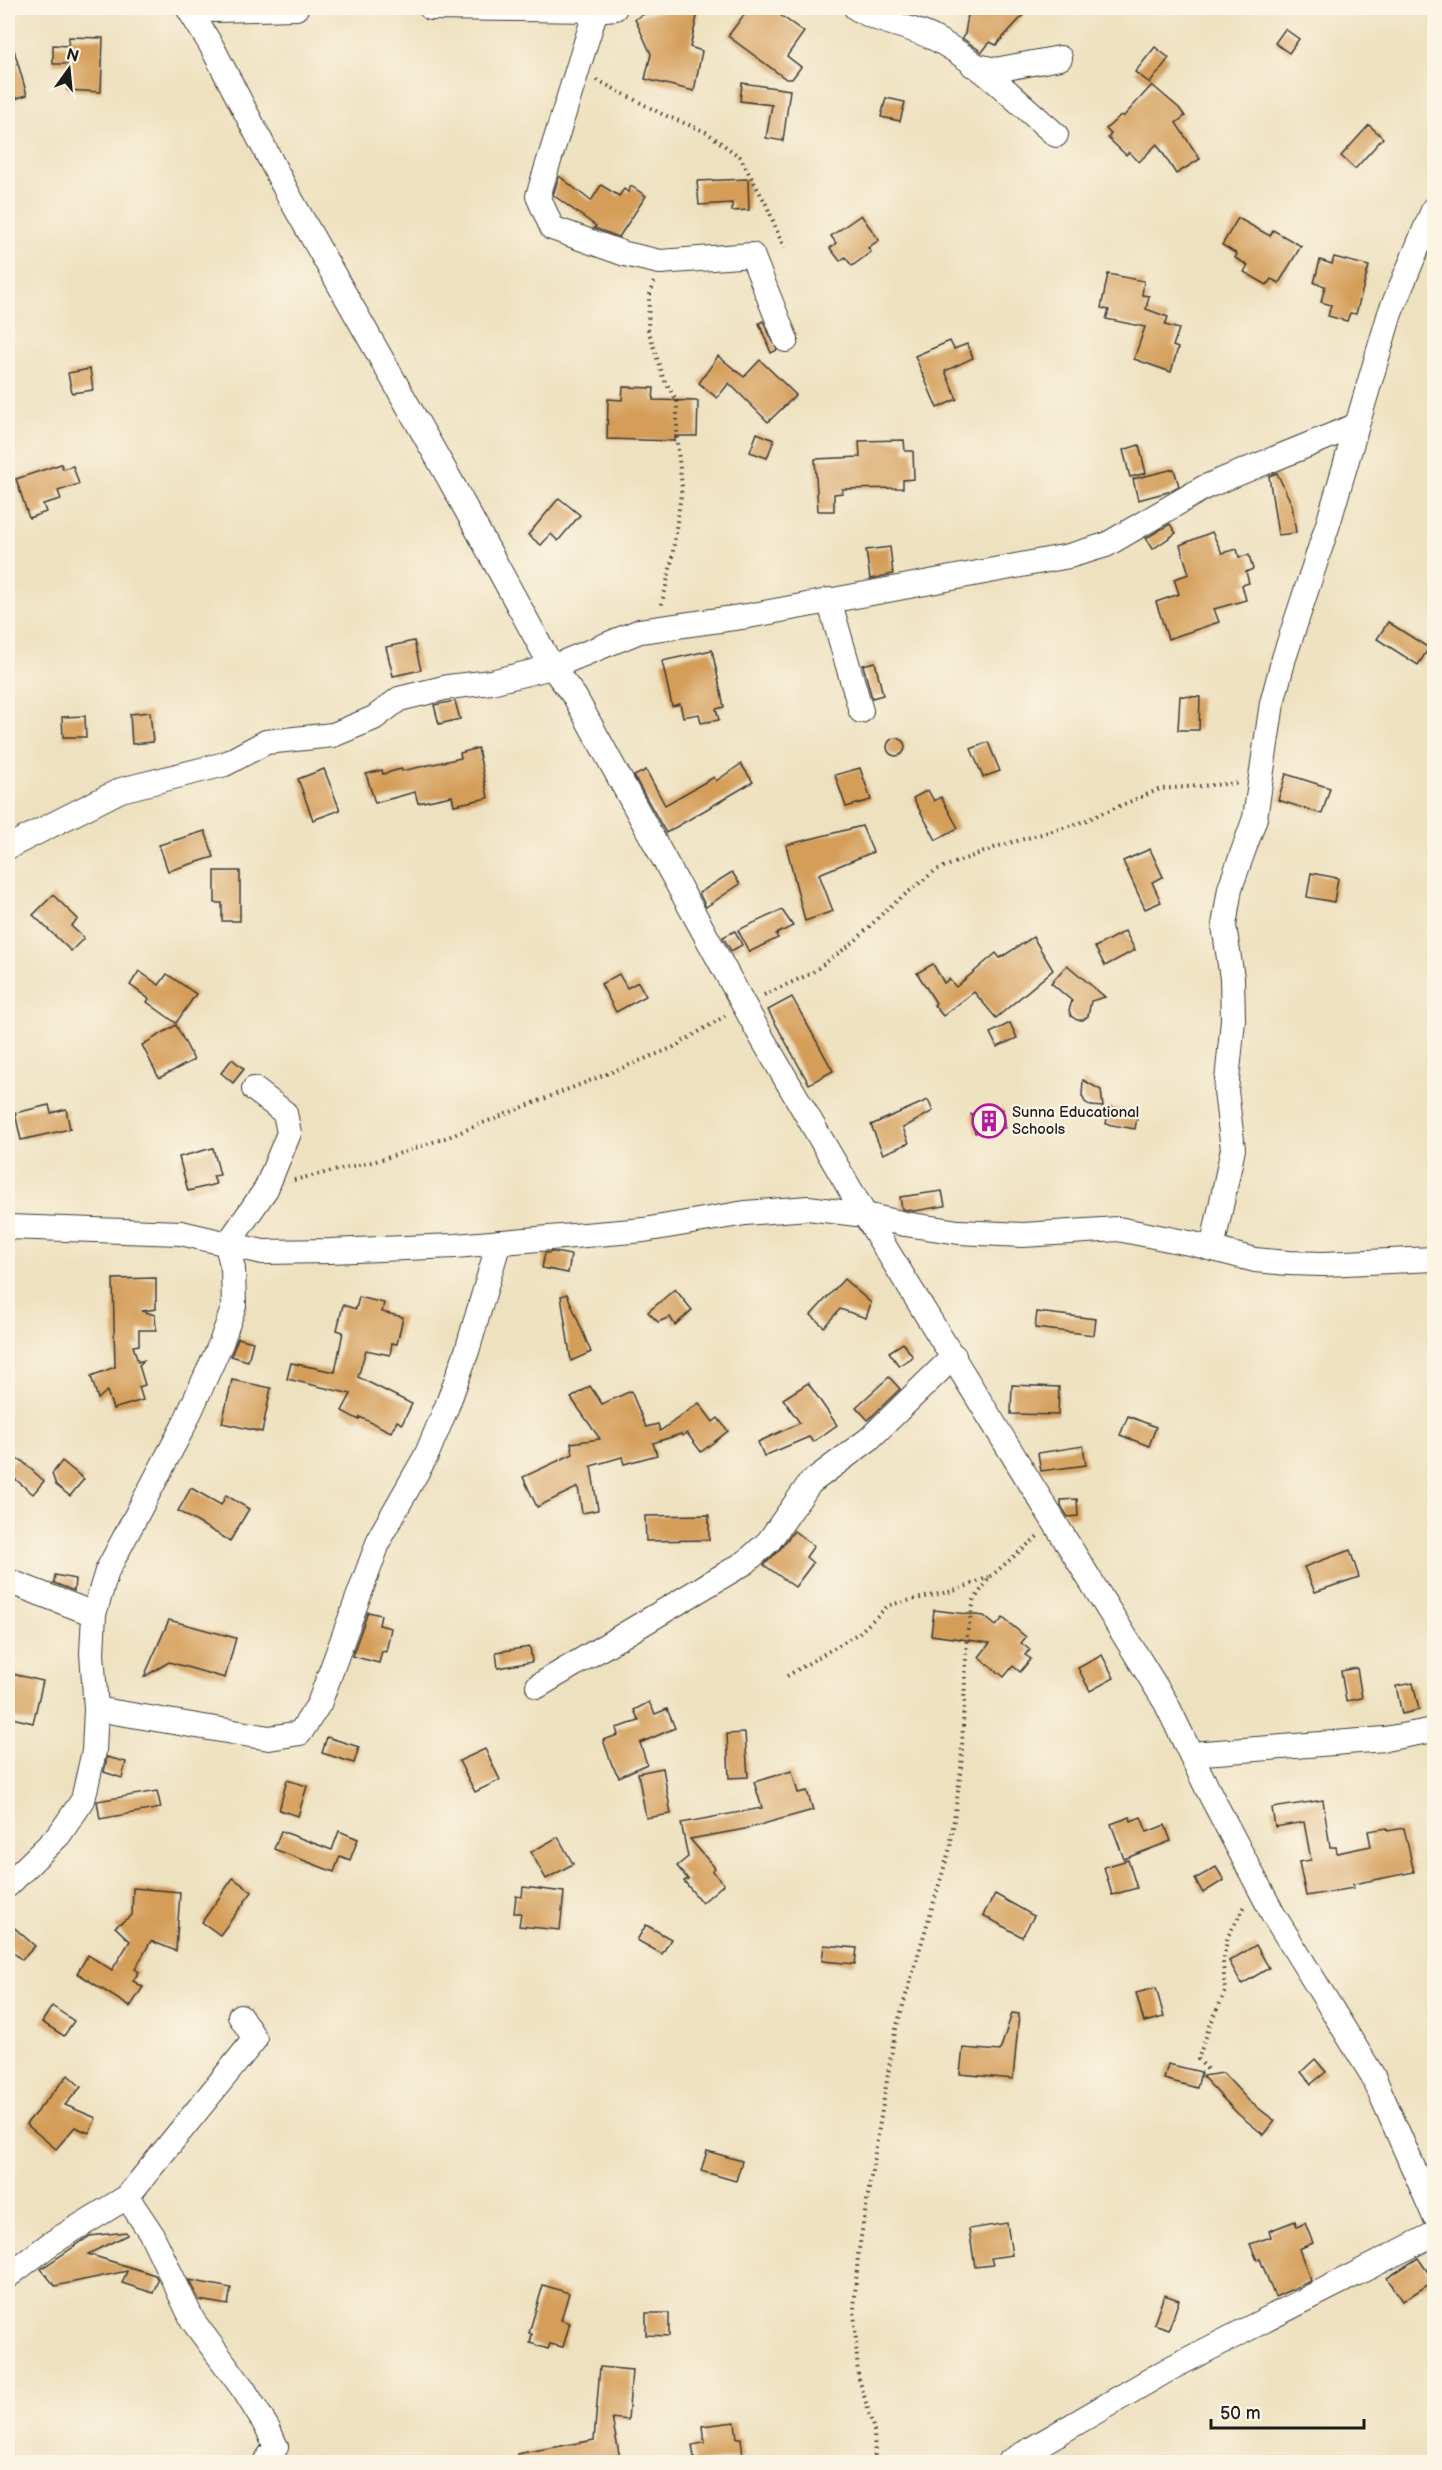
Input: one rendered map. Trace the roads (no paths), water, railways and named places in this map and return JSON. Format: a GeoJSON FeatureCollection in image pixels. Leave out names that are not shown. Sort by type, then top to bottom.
{"type":"FeatureCollection","features":[{"type":"Feature","properties":{"kind":"street"},"geometry":{"type":"LineString","coordinates":[[188,8],[289,8]]}},
{"type":"Feature","properties":{"kind":"street"},"geometry":{"type":"LineString","coordinates":[[188,8],[211,45],[289,196],[449,478],[552,667],[575,697],[744,1004],[865,1215],[1056,1521],[1166,1703],[1273,1914],[1373,2076],[1434,2215]]}},
{"type":"Feature","properties":{"kind":"street"},"geometry":{"type":"LineString","coordinates":[[431,8],[606,9],[579,68],[538,196],[552,228],[626,254],[660,262],[752,255],[786,340]]}},
{"type":"Feature","properties":{"kind":"street"},"geometry":{"type":"LineString","coordinates":[[856,8],[870,16],[940,41],[973,65],[1056,135]]}},
{"type":"Feature","properties":{"kind":"street"},"geometry":{"type":"LineString","coordinates":[[973,65],[995,70],[1060,58]]}},
{"type":"Feature","properties":{"kind":"street"},"geometry":{"type":"LineString","coordinates":[[1212,1249],[1233,1149],[1226,1091],[1233,1020],[1232,978],[1224,926],[1230,888],[1255,818],[1272,703],[1284,658],[1328,524],[1390,312],[1434,208]]}},
{"type":"Feature","properties":{"kind":"street"},"geometry":{"type":"LineString","coordinates":[[8,848],[121,790],[225,764],[266,742],[333,735],[374,718],[399,699],[448,687],[491,682],[552,667],[640,631],[748,616],[1002,570],[1096,548],[1205,487],[1357,425]]}},
{"type":"Feature","properties":{"kind":"street"},"geometry":{"type":"LineString","coordinates":[[829,600],[861,711]]}},
{"type":"Feature","properties":{"kind":"street"},"geometry":{"type":"LineString","coordinates":[[8,1885],[59,1835],[83,1800],[94,1751],[96,1709],[92,1653],[94,1614],[107,1570],[183,1427],[221,1343],[234,1306],[233,1269],[227,1245],[266,1189],[289,1132],[285,1113],[254,1089]]}},
{"type":"Feature","properties":{"kind":"street"},"geometry":{"type":"LineString","coordinates":[[8,1227],[181,1233],[264,1252],[499,1242],[644,1230],[745,1213],[798,1209],[865,1215],[905,1224],[960,1232],[1023,1235],[1118,1229],[1255,1260],[1288,1263],[1323,1264],[1434,1259]]}},
{"type":"Feature","properties":{"kind":"street"},"geometry":{"type":"LineString","coordinates":[[96,1709],[269,1738],[300,1733],[319,1704],[381,1535],[426,1456],[447,1406],[467,1351],[499,1242]]}},
{"type":"Feature","properties":{"kind":"street"},"geometry":{"type":"LineString","coordinates":[[538,1686],[746,1562],[769,1541],[810,1483],[869,1439],[954,1356]]}},
{"type":"Feature","properties":{"kind":"street"},"geometry":{"type":"LineString","coordinates":[[8,1581],[94,1614]]}},
{"type":"Feature","properties":{"kind":"street"},"geometry":{"type":"LineString","coordinates":[[1191,1754],[1384,1739],[1434,1730]]}},
{"type":"Feature","properties":{"kind":"street"},"geometry":{"type":"LineString","coordinates":[[8,2276],[51,2244],[127,2197],[255,2039],[240,2016]]}},
{"type":"Feature","properties":{"kind":"street"},"geometry":{"type":"LineString","coordinates":[[127,2197],[151,2233],[193,2321],[244,2390],[268,2429],[276,2447],[265,2463]]}},
{"type":"Feature","properties":{"kind":"street"},"geometry":{"type":"LineString","coordinates":[[1009,2463],[1171,2368],[1434,2234]]}},
{"type":"Feature","properties":{"kind":"place","name":"Sunna Educational Schools"},"geometry":{"type":"Point","coordinates":[989,1121]}}]}
